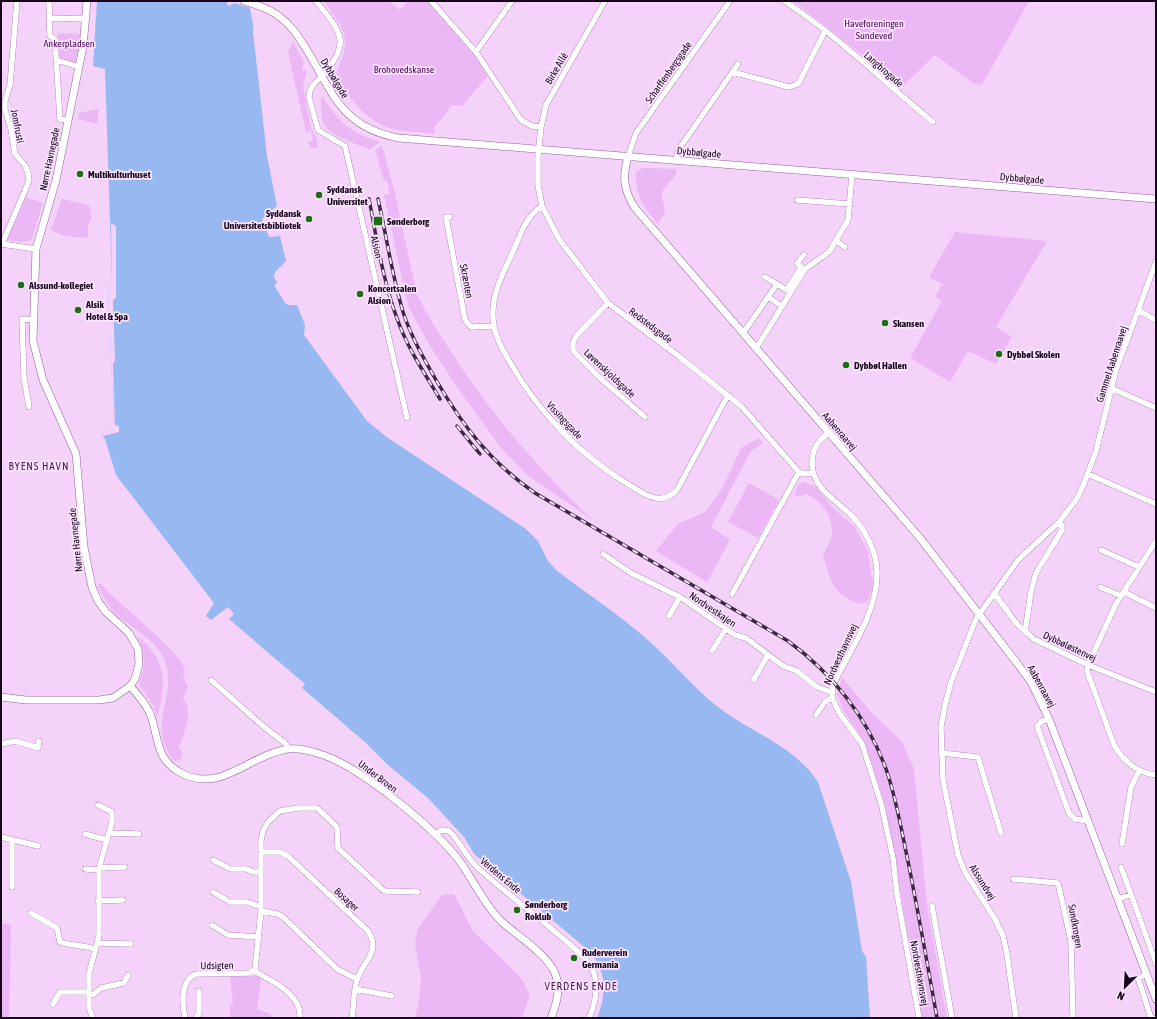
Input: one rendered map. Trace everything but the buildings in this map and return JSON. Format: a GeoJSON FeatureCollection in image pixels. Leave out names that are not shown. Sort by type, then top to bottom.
{"type":"FeatureCollection","features":[{"type":"Feature","properties":{"kind":"street","name":"Jomfrusti"},"geometry":{"type":"LineString","coordinates":[[2,244],[29,181],[25,165],[15,154],[11,129],[5,110],[5,101],[10,85],[17,1]]}},
{"type":"Feature","properties":{"kind":"street"},"geometry":{"type":"LineString","coordinates":[[49,1],[50,36],[55,39],[57,60],[60,119],[67,120]]}},
{"type":"Feature","properties":{"kind":"street","name":"Nørre Havnegade"},"geometry":{"type":"LineString","coordinates":[[87,1],[79,67],[56,180],[36,249],[33,341],[38,365],[52,404],[76,454],[84,547],[92,587],[98,601],[106,612],[129,633],[138,648],[139,664],[135,678],[130,686]]}},
{"type":"Feature","properties":{"kind":"street","name":"Dybbølgade"},"geometry":{"type":"LineString","coordinates":[[244,1],[274,12],[293,30],[337,101],[352,119],[361,126],[382,135],[399,138],[538,150],[1156,199]]}},
{"type":"Feature","properties":{"kind":"street"},"geometry":{"type":"LineString","coordinates":[[316,1],[335,25],[341,39],[337,54],[322,76]]}},
{"type":"Feature","properties":{"kind":"street"},"geometry":{"type":"LineString","coordinates":[[431,1],[476,52],[521,120],[532,126],[541,126]]}},
{"type":"Feature","properties":{"kind":"street"},"geometry":{"type":"LineString","coordinates":[[476,52],[512,1]]}},
{"type":"Feature","properties":{"kind":"street","name":"Birke Allé"},"geometry":{"type":"LineString","coordinates":[[538,150],[541,126],[546,105],[605,1]]}},
{"type":"Feature","properties":{"kind":"street","name":"Scharffenbergsgade"},"geometry":{"type":"LineString","coordinates":[[628,157],[636,133],[730,1]]}},
{"type":"Feature","properties":{"kind":"street","name":"Langbrogade"},"geometry":{"type":"LineString","coordinates":[[784,1],[824,31],[933,122]]}},
{"type":"Feature","properties":{"kind":"street"},"geometry":{"type":"LineString","coordinates":[[49,18],[86,19]]}},
{"type":"Feature","properties":{"kind":"street"},"geometry":{"type":"LineString","coordinates":[[732,72],[788,87],[794,87],[798,84],[824,31]]}},
{"type":"Feature","properties":{"kind":"street"},"geometry":{"type":"LineString","coordinates":[[57,60],[79,67]]}},
{"type":"Feature","properties":{"kind":"street"},"geometry":{"type":"LineString","coordinates":[[676,160],[679,150],[738,64]]}},
{"type":"Feature","properties":{"kind":"street","name":"Alsion"},"geometry":{"type":"LineString","coordinates":[[322,76],[313,84],[309,93],[317,128],[322,134],[345,146],[407,418]]}},
{"type":"Feature","properties":{"kind":"street","name":"Redstedsgade"},"geometry":{"type":"LineString","coordinates":[[538,150],[538,185],[542,206],[559,239],[608,303],[742,407],[799,472]]}},
{"type":"Feature","properties":{"kind":"street","name":"Aabenraavej"},"geometry":{"type":"LineString","coordinates":[[628,157],[624,177],[626,192],[630,200],[920,538],[980,613],[1031,682],[1049,719],[1156,999]]}},
{"type":"Feature","properties":{"kind":"street"},"geometry":{"type":"LineString","coordinates":[[755,347],[763,338],[805,269],[829,252],[848,220],[852,174]]}},
{"type":"Feature","properties":{"kind":"street"},"geometry":{"type":"LineString","coordinates":[[797,200],[850,204]]}},
{"type":"Feature","properties":{"kind":"street","name":"Vissingsgade"},"geometry":{"type":"LineString","coordinates":[[542,206],[529,216],[498,284],[492,312],[499,343],[516,373],[538,404],[564,434],[583,452],[614,476],[653,498],[667,498],[677,490],[728,395]]}},
{"type":"Feature","properties":{"kind":"street","name":"Skrænten"},"geometry":{"type":"LineString","coordinates":[[450,217],[446,217],[465,320],[471,327],[494,326]]}},
{"type":"Feature","properties":{"kind":"street"},"geometry":{"type":"LineString","coordinates":[[836,241],[845,247]]}},
{"type":"Feature","properties":{"kind":"street"},"geometry":{"type":"LineString","coordinates":[[2,244],[36,249]]}},
{"type":"Feature","properties":{"kind":"street"},"geometry":{"type":"LineString","coordinates":[[765,277],[787,290],[801,268],[797,263],[804,255]]}},
{"type":"Feature","properties":{"kind":"street","name":"Gammel Aabenraavej"},"geometry":{"type":"LineString","coordinates":[[980,613],[1018,560],[1059,522],[1076,500],[1088,474],[1096,451],[1111,388],[1156,262]]}},
{"type":"Feature","properties":{"kind":"street"},"geometry":{"type":"LineString","coordinates":[[742,332],[746,329],[776,284]]}},
{"type":"Feature","properties":{"kind":"street"},"geometry":{"type":"LineString","coordinates":[[768,297],[779,304]]}},
{"type":"Feature","properties":{"kind":"street","name":"Løvenskjoldsgade"},"geometry":{"type":"LineString","coordinates":[[608,303],[576,336],[573,343],[573,350],[601,379],[645,416]]}},
{"type":"Feature","properties":{"kind":"street"},"geometry":{"type":"LineString","coordinates":[[1138,310],[1156,320]]}},
{"type":"Feature","properties":{"kind":"street"},"geometry":{"type":"LineString","coordinates":[[29,407],[24,378],[22,319],[34,320]]}},
{"type":"Feature","properties":{"kind":"street"},"geometry":{"type":"LineString","coordinates":[[1111,388],[1156,408]]}},
{"type":"Feature","properties":{"kind":"street"},"geometry":{"type":"LineString","coordinates":[[732,594],[799,472],[813,473],[812,459],[817,444],[828,432]]}},
{"type":"Feature","properties":{"kind":"street","name":"Nordvesthavnsvej"},"geometry":{"type":"LineString","coordinates":[[813,473],[816,482],[825,493],[851,515],[864,531],[873,552],[877,571],[876,592],[870,612],[836,679],[832,695],[840,714],[862,744],[880,803],[893,858],[897,894],[919,1018]]}},
{"type":"Feature","properties":{"kind":"street"},"geometry":{"type":"LineString","coordinates":[[1088,474],[1156,504]]}},
{"type":"Feature","properties":{"kind":"street","name":"Gammel Aabenraavej"},"geometry":{"type":"LineString","coordinates":[[1025,632],[1030,592],[1036,573],[1062,530],[1062,526],[1059,522]]}},
{"type":"Feature","properties":{"kind":"street"},"geometry":{"type":"LineString","coordinates":[[1156,541],[1116,604],[1088,664],[1087,671],[1114,745],[1128,763],[1139,771],[1156,775]]}},
{"type":"Feature","properties":{"kind":"street"},"geometry":{"type":"LineString","coordinates":[[1101,550],[1140,567]]}},
{"type":"Feature","properties":{"kind":"street","name":"Nordvestkajen"},"geometry":{"type":"LineString","coordinates":[[603,554],[631,573],[680,598],[735,635],[746,638],[783,666],[797,671],[817,687],[832,695]]}},
{"type":"Feature","properties":{"kind":"street"},"geometry":{"type":"LineString","coordinates":[[1100,587],[1123,594],[1156,608]]}},
{"type":"Feature","properties":{"kind":"street","name":"Dybbøløstenvej"},"geometry":{"type":"LineString","coordinates":[[994,593],[1025,632],[1088,664],[1156,692]]}},
{"type":"Feature","properties":{"kind":"street"},"geometry":{"type":"LineString","coordinates":[[669,616],[680,598]]}},
{"type":"Feature","properties":{"kind":"street","name":"Alssundvej"},"geometry":{"type":"LineString","coordinates":[[980,613],[967,637],[951,682],[941,727],[943,780],[958,855],[964,872],[995,919],[1003,936],[1016,1018]]}},
{"type":"Feature","properties":{"kind":"street"},"geometry":{"type":"LineString","coordinates":[[712,651],[726,629]]}},
{"type":"Feature","properties":{"kind":"street"},"geometry":{"type":"LineString","coordinates":[[754,679],[768,655]]}},
{"type":"Feature","properties":{"kind":"street"},"geometry":{"type":"LineString","coordinates":[[211,680],[259,723],[285,743],[289,749]]}},
{"type":"Feature","properties":{"kind":"street"},"geometry":{"type":"LineString","coordinates":[[1,697],[26,700],[99,700],[113,698],[130,686]]}},
{"type":"Feature","properties":{"kind":"street","name":"Under Broen"},"geometry":{"type":"LineString","coordinates":[[130,686],[140,697],[151,715],[160,753],[174,769],[184,774],[196,778],[217,778],[231,774],[274,752],[289,749],[300,749],[320,754],[350,767],[434,834],[459,861],[485,901],[500,920],[547,961],[558,982],[558,995],[551,1018]]}},
{"type":"Feature","properties":{"kind":"street"},"geometry":{"type":"LineString","coordinates":[[816,715],[832,695]]}},
{"type":"Feature","properties":{"kind":"street","name":"Aabenraavej"},"geometry":{"type":"LineString","coordinates":[[1049,719],[1042,721],[1037,726],[1069,813],[1075,819],[1088,821]]}},
{"type":"Feature","properties":{"kind":"street"},"geometry":{"type":"LineString","coordinates":[[1,744],[15,741],[38,748],[39,741]]}},
{"type":"Feature","properties":{"kind":"street"},"geometry":{"type":"LineString","coordinates":[[941,753],[978,757],[1001,833]]}},
{"type":"Feature","properties":{"kind":"street"},"geometry":{"type":"LineString","coordinates":[[1122,844],[1131,787],[1139,771]]}},
{"type":"Feature","properties":{"kind":"street"},"geometry":{"type":"LineString","coordinates":[[93,1018],[89,1008],[89,974],[96,946],[98,869],[110,833],[112,822],[112,812],[98,805]]}},
{"type":"Feature","properties":{"kind":"street"},"geometry":{"type":"LineString","coordinates":[[300,1018],[299,1009],[293,997],[254,971],[256,967],[261,909],[261,852],[263,831],[268,822],[280,811],[298,808],[317,808],[338,827],[338,848],[384,891],[418,892]]}},
{"type":"Feature","properties":{"kind":"street","name":"Verdens Ende"},"geometry":{"type":"LineString","coordinates":[[434,834],[442,830],[449,831],[469,860],[584,958],[592,970],[596,988],[595,999],[589,1018]]}},
{"type":"Feature","properties":{"kind":"street"},"geometry":{"type":"LineString","coordinates":[[110,833],[139,834]]}},
{"type":"Feature","properties":{"kind":"street"},"geometry":{"type":"LineString","coordinates":[[85,834],[107,840]]}},
{"type":"Feature","properties":{"kind":"street"},"geometry":{"type":"LineString","coordinates":[[1,837],[38,846]]}},
{"type":"Feature","properties":{"kind":"street"},"geometry":{"type":"LineString","coordinates":[[12,840],[12,887]]}},
{"type":"Feature","properties":{"kind":"street","name":"Bosager"},"geometry":{"type":"LineString","coordinates":[[261,852],[280,852],[289,857],[368,931],[373,938],[374,947],[357,979],[352,1018]]}},
{"type":"Feature","properties":{"kind":"street"},"geometry":{"type":"LineString","coordinates":[[213,860],[231,869],[247,869],[253,872],[261,872]]}},
{"type":"Feature","properties":{"kind":"street"},"geometry":{"type":"LineString","coordinates":[[86,869],[125,867]]}},
{"type":"Feature","properties":{"kind":"street"},"geometry":{"type":"LineString","coordinates":[[1121,867],[1156,963]]}},
{"type":"Feature","properties":{"kind":"street","name":"Sundkrogen"},"geometry":{"type":"LineString","coordinates":[[1013,879],[1058,883],[1071,941],[1073,1018]]}},
{"type":"Feature","properties":{"kind":"street"},"geometry":{"type":"LineString","coordinates":[[212,892],[230,902],[247,902],[261,909],[278,914],[337,969],[357,979]]}},
{"type":"Feature","properties":{"kind":"street"},"geometry":{"type":"LineString","coordinates":[[1118,899],[1130,895]]}},
{"type":"Feature","properties":{"kind":"street"},"geometry":{"type":"LineString","coordinates":[[98,901],[123,900]]}},
{"type":"Feature","properties":{"kind":"street"},"geometry":{"type":"LineString","coordinates":[[932,906],[952,1018]]}},
{"type":"Feature","properties":{"kind":"street"},"geometry":{"type":"LineString","coordinates":[[32,913],[57,928],[60,942],[96,946],[131,944]]}},
{"type":"Feature","properties":{"kind":"street"},"geometry":{"type":"LineString","coordinates":[[212,925],[228,935],[259,937]]}},
{"type":"Feature","properties":{"kind":"street","name":"Udsigten"},"geometry":{"type":"LineString","coordinates":[[185,1018],[184,984],[190,976],[196,974],[254,971]]}},
{"type":"Feature","properties":{"kind":"street"},"geometry":{"type":"LineString","coordinates":[[1147,974],[1138,978],[1151,1018]]}},
{"type":"Feature","properties":{"kind":"street"},"geometry":{"type":"LineString","coordinates":[[53,1004],[60,992],[94,994],[101,988],[124,983],[128,975]]}},
{"type":"Feature","properties":{"kind":"street"},"geometry":{"type":"LineString","coordinates":[[355,989],[392,996]]}},
{"type":"Feature","properties":{"kind":"street"},"geometry":{"type":"LineString","coordinates":[[196,1018],[199,1012],[199,991]]}},
{"type":"Feature","properties":{"kind":"green space","name":"Brohovedskanse"},"geometry":{"type":"Polygon","coordinates":[[[324,1],[389,1],[400,10],[408,1],[427,1],[474,55],[488,76],[462,106],[451,105],[445,115],[434,127],[435,134],[397,130],[387,127],[368,116],[360,109],[341,83],[336,73],[344,50],[344,35],[342,28],[324,1]]]}},
{"type":"Feature","properties":{"kind":"green space","name":"Haveforeningen Sundeved"},"geometry":{"type":"Polygon","coordinates":[[[793,1],[1029,1],[982,85],[974,84],[935,55],[903,86],[793,1]]]}},
{"type":"Feature","properties":{"kind":"green space","name":"Ankerpladsen"},"geometry":{"type":"Polygon","coordinates":[[[58,33],[81,34],[75,64],[59,59],[58,33]]]}},
{"type":"Feature","properties":{"kind":"green space"},"geometry":{"type":"Polygon","coordinates":[[[293,42],[304,62],[302,69],[307,71],[303,86],[311,128],[317,139],[318,147],[311,148],[308,142],[313,141],[311,131],[306,132],[288,52],[293,42]]]}},
{"type":"Feature","properties":{"kind":"green space"},"geometry":{"type":"Polygon","coordinates":[[[323,97],[340,120],[353,131],[380,142],[370,149],[346,140],[328,130],[323,123],[321,98],[323,97]]]}},
{"type":"Feature","properties":{"kind":"green space"},"geometry":{"type":"Polygon","coordinates":[[[99,109],[97,124],[78,119],[79,113],[99,109]]]}},
{"type":"Feature","properties":{"kind":"green space"},"geometry":{"type":"Polygon","coordinates":[[[382,146],[395,193],[417,295],[424,308],[464,371],[497,417],[553,481],[594,521],[527,475],[502,449],[459,390],[430,346],[408,306],[384,195],[390,194],[387,181],[384,181],[375,150],[382,146]]]}},
{"type":"Feature","properties":{"kind":"green space"},"geometry":{"type":"Polygon","coordinates":[[[643,168],[677,169],[673,179],[663,190],[662,198],[665,212],[658,224],[641,201],[637,188],[636,172],[643,168]]]}},
{"type":"Feature","properties":{"kind":"green space"},"geometry":{"type":"Polygon","coordinates":[[[26,197],[43,203],[32,238],[30,241],[20,242],[7,240],[26,197]]]}},
{"type":"Feature","properties":{"kind":"green space"},"geometry":{"type":"Polygon","coordinates":[[[62,199],[89,205],[92,218],[88,226],[88,238],[64,236],[51,230],[62,199]]]}},
{"type":"Feature","properties":{"kind":"green space"},"geometry":{"type":"Polygon","coordinates":[[[955,232],[1047,241],[996,327],[1012,337],[996,364],[968,351],[950,382],[910,358],[942,301],[935,297],[942,284],[929,277],[955,232]]]}},
{"type":"Feature","properties":{"kind":"green space"},"geometry":{"type":"Polygon","coordinates":[[[759,438],[763,443],[751,451],[711,527],[730,540],[707,582],[656,551],[678,524],[705,512],[722,489],[741,448],[759,438]]]}},
{"type":"Feature","properties":{"kind":"green space"},"geometry":{"type":"Polygon","coordinates":[[[804,482],[816,487],[834,509],[855,527],[868,551],[873,587],[867,602],[860,604],[843,596],[831,581],[823,556],[832,535],[831,522],[829,516],[817,500],[806,494],[798,497],[794,494],[798,485],[804,482]]]}},
{"type":"Feature","properties":{"kind":"green space"},"geometry":{"type":"Polygon","coordinates":[[[749,483],[779,500],[758,538],[728,522],[749,483]]]}},
{"type":"Feature","properties":{"kind":"green space"},"geometry":{"type":"Polygon","coordinates":[[[101,583],[119,602],[174,653],[182,664],[185,672],[183,678],[188,687],[183,698],[188,710],[188,716],[179,748],[182,751],[181,759],[174,761],[166,747],[162,735],[162,723],[168,687],[168,675],[165,661],[157,647],[151,641],[114,612],[97,585],[101,583]]]}},
{"type":"Feature","properties":{"kind":"green space"},"geometry":{"type":"Polygon","coordinates":[[[138,636],[155,655],[162,673],[162,693],[157,717],[153,705],[139,684],[143,671],[144,660],[138,636]]]}},
{"type":"Feature","properties":{"kind":"green space"},"geometry":{"type":"Polygon","coordinates":[[[842,677],[870,711],[902,742],[914,769],[927,905],[947,1018],[922,1018],[885,804],[865,743],[845,713],[837,695],[842,677]]]}},
{"type":"Feature","properties":{"kind":"green space"},"geometry":{"type":"Polygon","coordinates":[[[454,894],[473,931],[522,979],[530,995],[522,1018],[415,1018],[419,1002],[421,977],[415,944],[417,930],[442,895],[454,894]]]}},
{"type":"Feature","properties":{"kind":"green space"},"geometry":{"type":"Polygon","coordinates":[[[1,923],[11,925],[9,1018],[1,1018],[1,923]]]}},
{"type":"Feature","properties":{"kind":"green space"},"geometry":{"type":"Polygon","coordinates":[[[230,976],[256,976],[261,978],[257,1009],[271,1014],[271,1018],[230,1018],[230,1006],[233,1003],[230,976]]]}},
{"type":"Feature","properties":{"kind":"water"},"geometry":{"type":"Polygon","coordinates":[[[97,1],[251,1],[250,9],[253,24],[267,156],[277,206],[262,219],[269,237],[280,236],[286,261],[275,272],[274,276],[277,283],[274,285],[285,303],[288,305],[297,305],[305,325],[304,335],[367,421],[388,438],[526,529],[538,541],[548,561],[557,571],[638,632],[658,649],[703,694],[722,710],[786,750],[809,770],[818,782],[851,882],[862,951],[866,957],[870,1018],[597,1018],[604,991],[602,974],[599,965],[588,950],[474,854],[464,837],[428,798],[388,765],[366,743],[302,688],[305,684],[229,619],[234,614],[228,607],[211,620],[206,616],[214,603],[116,475],[105,439],[101,434],[114,430],[108,282],[112,282],[105,69],[93,66],[97,1]]]}},
{"type":"Feature","properties":{"kind":"pier"},"geometry":{"type":"Polygon","coordinates":[[[227,1],[253,1],[251,8],[234,3],[229,6],[227,5],[227,1]]]}},
{"type":"Feature","properties":{"kind":"pier"},"geometry":{"type":"Polygon","coordinates":[[[111,223],[116,226],[116,298],[113,300],[115,360],[113,364],[115,425],[119,426],[119,432],[103,436],[101,434],[114,430],[108,282],[112,282],[111,223]]]}},
{"type":"Feature","properties":{"kind":"railway"},"geometry":{"type":"LineString","coordinates":[[369,199],[384,276],[398,321],[412,351],[440,399]]}},
{"type":"Feature","properties":{"kind":"railway"},"geometry":{"type":"LineString","coordinates":[[378,199],[396,286],[404,315],[411,332],[446,397],[467,428],[491,456],[504,469],[535,493],[788,641],[819,667],[858,714],[878,750],[886,769],[893,793],[909,866],[937,1018]]}},
{"type":"Feature","properties":{"kind":"railway"},"geometry":{"type":"LineString","coordinates":[[457,426],[480,454]]}},
{"type":"Feature","properties":{"kind":"place","name":"Multikulturhuset"},"geometry":{"type":"Point","coordinates":[80,174]}},
{"type":"Feature","properties":{"kind":"place","name":"Syddansk Universitet"},"geometry":{"type":"Point","coordinates":[319,195]}},
{"type":"Feature","properties":{"kind":"place","name":"Syddansk Universitetsbibliotek"},"geometry":{"type":"Point","coordinates":[309,219]}},
{"type":"Feature","properties":{"kind":"place","name":"Sønderborg"},"geometry":{"type":"Point","coordinates":[378,221]}},
{"type":"Feature","properties":{"kind":"place","name":"Alssund-kollegiet"},"geometry":{"type":"Point","coordinates":[21,285]}},
{"type":"Feature","properties":{"kind":"place","name":"Koncertsalen Alsion"},"geometry":{"type":"Point","coordinates":[360,294]}},
{"type":"Feature","properties":{"kind":"place","name":"Alsik Hotel & Spa"},"geometry":{"type":"Point","coordinates":[78,310]}},
{"type":"Feature","properties":{"kind":"place","name":"Skansen"},"geometry":{"type":"Point","coordinates":[885,323]}},
{"type":"Feature","properties":{"kind":"place","name":"Dybbøl Skolen"},"geometry":{"type":"Point","coordinates":[999,354]}},
{"type":"Feature","properties":{"kind":"place","name":"Dybbøl Hallen"},"geometry":{"type":"Point","coordinates":[846,365]}},
{"type":"Feature","properties":{"kind":"place","name":"Sønderborg Roklub"},"geometry":{"type":"Point","coordinates":[517,910]}},
{"type":"Feature","properties":{"kind":"place","name":"Ruderverein Germania"},"geometry":{"type":"Point","coordinates":[574,958]}},
{"type":"Feature","properties":{"kind":"district","name":"BYENS HAVN"},"geometry":{"type":"Point","coordinates":[39,466]}},
{"type":"Feature","properties":{"kind":"district","name":"VERDENS ENDE"},"geometry":{"type":"Point","coordinates":[581,986]}}]}
